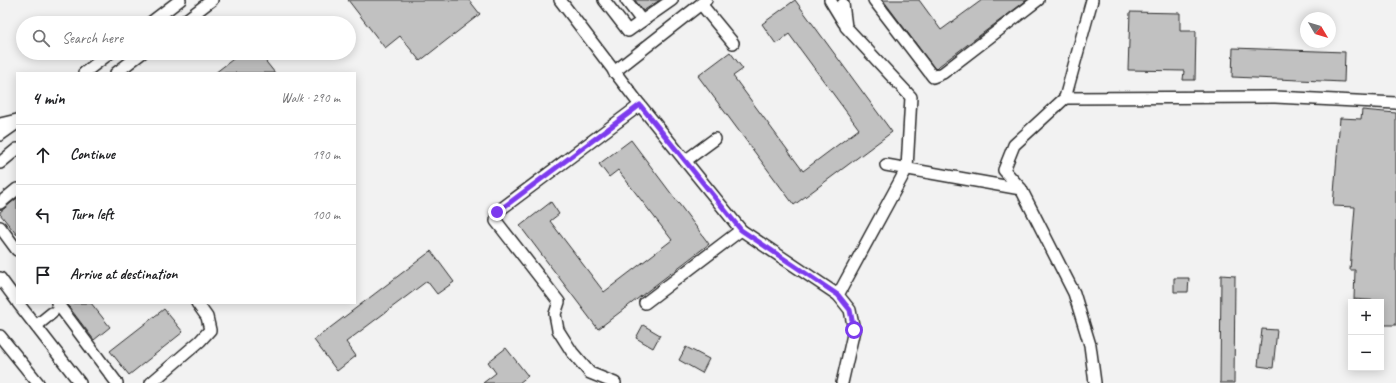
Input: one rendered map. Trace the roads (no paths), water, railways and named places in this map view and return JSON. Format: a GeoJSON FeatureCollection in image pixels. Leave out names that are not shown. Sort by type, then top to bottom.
{"type":"FeatureCollection","features":[{"type":"Feature","properties":{"kind":"street"},"geometry":{"type":"LineString","coordinates":[[159,16],[180,0]]}},
{"type":"Feature","properties":{"kind":"street"},"geometry":{"type":"LineString","coordinates":[[191,16],[212,0]]}},
{"type":"Feature","properties":{"kind":"street"},"geometry":{"type":"LineString","coordinates":[[560,0],[614,72],[741,230],[838,295],[850,310],[854,330],[842,383]]}},
{"type":"Feature","properties":{"kind":"street"},"geometry":{"type":"LineString","coordinates":[[604,0],[628,31],[672,0]]}},
{"type":"Feature","properties":{"kind":"street"},"geometry":{"type":"LineString","coordinates":[[626,0],[642,21]]}},
{"type":"Feature","properties":{"kind":"street"},"geometry":{"type":"LineString","coordinates":[[830,0],[846,27],[911,97],[907,168],[838,295]]}},
{"type":"Feature","properties":{"kind":"street"},"geometry":{"type":"LineString","coordinates":[[874,0],[933,77],[943,73],[1038,0]]}},
{"type":"Feature","properties":{"kind":"street"},"geometry":{"type":"LineString","coordinates":[[1092,0],[1065,98],[1014,145],[1004,170],[1021,189],[1074,293],[1090,345],[1095,383]]}},
{"type":"Feature","properties":{"kind":"street"},"geometry":{"type":"LineString","coordinates":[[614,72],[703,2],[733,43]]}},
{"type":"Feature","properties":{"kind":"street"},"geometry":{"type":"LineString","coordinates":[[843,4],[846,27]]}},
{"type":"Feature","properties":{"kind":"street"},"geometry":{"type":"LineString","coordinates":[[85,72],[101,60]]}},
{"type":"Feature","properties":{"kind":"street"},"geometry":{"type":"LineString","coordinates":[[117,72],[133,60]]}},
{"type":"Feature","properties":{"kind":"street"},"geometry":{"type":"LineString","coordinates":[[1065,98],[1275,97],[1396,103]]}},
{"type":"Feature","properties":{"kind":"street"},"geometry":{"type":"LineString","coordinates":[[615,383],[590,373],[572,352],[558,330],[555,314],[559,302],[496,221],[497,212],[640,105]]}},
{"type":"Feature","properties":{"kind":"street"},"geometry":{"type":"LineString","coordinates":[[0,124],[16,120]]}},
{"type":"Feature","properties":{"kind":"street"},"geometry":{"type":"LineString","coordinates":[[0,136],[16,124]]}},
{"type":"Feature","properties":{"kind":"street"},"geometry":{"type":"LineString","coordinates":[[685,161],[715,139]]}},
{"type":"Feature","properties":{"kind":"street"},"geometry":{"type":"LineString","coordinates":[[0,163],[16,151]]}},
{"type":"Feature","properties":{"kind":"street"},"geometry":{"type":"LineString","coordinates":[[886,165],[1021,189]]}},
{"type":"Feature","properties":{"kind":"street"},"geometry":{"type":"LineString","coordinates":[[0,203],[16,190]]}},
{"type":"Feature","properties":{"kind":"street"},"geometry":{"type":"LineString","coordinates":[[0,227],[16,249]]}},
{"type":"Feature","properties":{"kind":"street"},"geometry":{"type":"LineString","coordinates":[[645,303],[741,230]]}},
{"type":"Feature","properties":{"kind":"street"},"geometry":{"type":"LineString","coordinates":[[0,278],[16,299]]}},
{"type":"Feature","properties":{"kind":"street"},"geometry":{"type":"LineString","coordinates":[[20,304],[80,383]]}},
{"type":"Feature","properties":{"kind":"street"},"geometry":{"type":"LineString","coordinates":[[151,383],[200,341],[210,330],[207,317],[198,304]]}},
{"type":"Feature","properties":{"kind":"street"},"geometry":{"type":"LineString","coordinates":[[36,326],[55,308],[118,383]]}},
{"type":"Feature","properties":{"kind":"street"},"geometry":{"type":"LineString","coordinates":[[0,336],[38,383]]}},
{"type":"Feature","properties":{"kind":"street"},"geometry":{"type":"LineString","coordinates":[[584,383],[590,373]]}}]}
